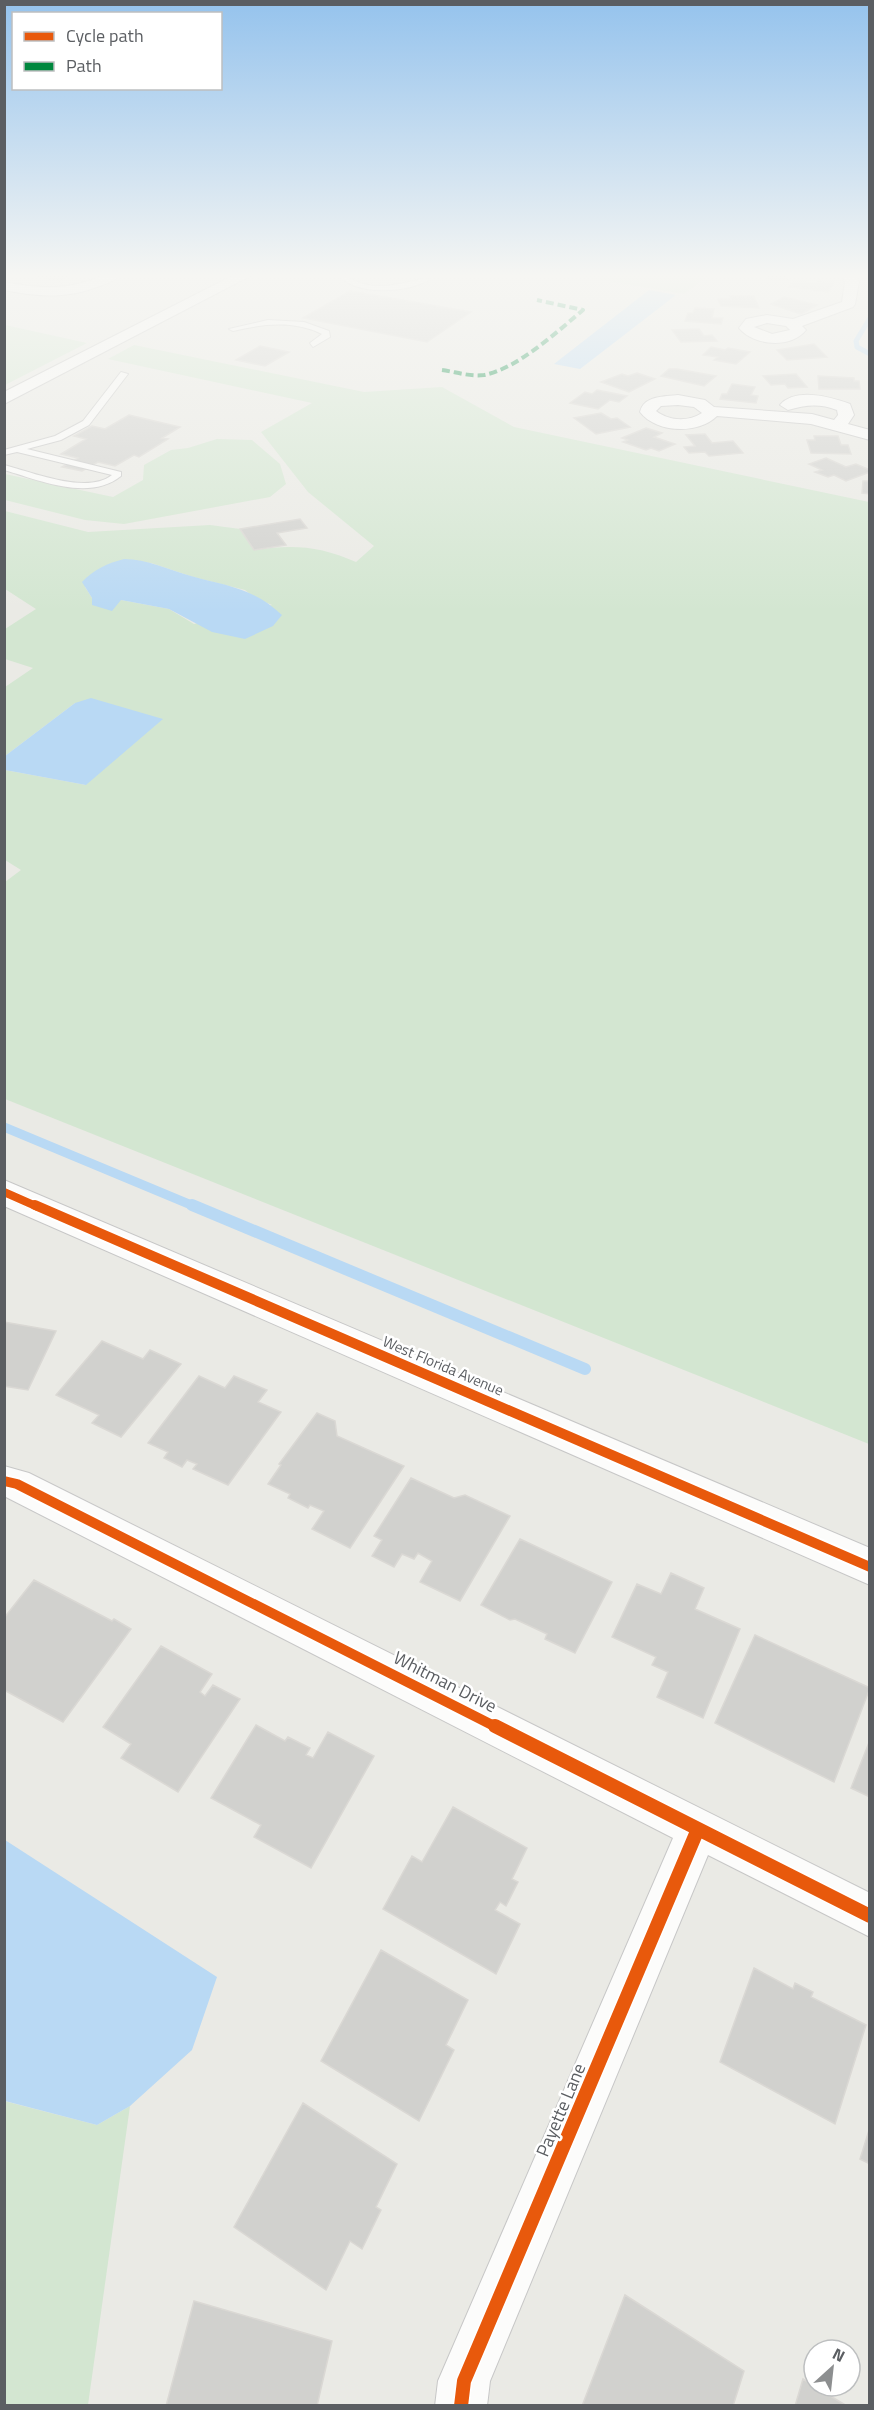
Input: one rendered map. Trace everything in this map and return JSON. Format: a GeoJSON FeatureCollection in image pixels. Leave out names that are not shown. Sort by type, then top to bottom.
{"type":"FeatureCollection","features":[{"type":"Feature","properties":{"kind":"street"},"geometry":{"type":"LineString","coordinates":[[4,399],[26,387]]}},
{"type":"Feature","properties":{"kind":"street"},"geometry":{"type":"LineString","coordinates":[[710,411],[812,419],[870,435]]}},
{"type":"Feature","properties":{"kind":"street","name":"West Florida Avenue"},"geometry":{"type":"LineString","coordinates":[[4,1192],[870,1567]]}},
{"type":"Feature","properties":{"kind":"street","name":"Whitman Drive"},"geometry":{"type":"LineString","coordinates":[[4,1481],[38,1495],[870,1916]]}},
{"type":"Feature","properties":{"kind":"street","name":"Payette Lane"},"geometry":{"type":"LineString","coordinates":[[461,2406],[464,2381],[698,1829]]}},
{"type":"Feature","properties":{"kind":"lane"},"geometry":{"type":"LineString","coordinates":[[4,453],[58,438],[86,423],[114,387]]}},
{"type":"Feature","properties":{"kind":"lane"},"geometry":{"type":"LineString","coordinates":[[4,467],[75,486],[100,486],[114,481],[118,474],[16,449]]}},
{"type":"Feature","properties":{"kind":"green space"},"geometry":{"type":"Polygon","coordinates":[[[240,387],[342,387],[364,392],[443,387],[514,427],[869,502],[869,1444],[5,1099],[5,882],[21,870],[5,860],[5,770],[86,785],[75,703],[5,756],[5,687],[33,668],[5,659],[5,629],[36,609],[5,589],[5,511],[88,532],[210,525],[240,529],[255,550],[281,547],[306,548],[331,553],[356,562],[374,546],[308,492],[261,432],[312,403],[240,387]],[[138,562],[85,587],[92,598],[92,605],[121,600],[169,609],[194,624],[272,605],[255,598],[245,590],[193,577],[151,563],[138,562]]]}},
{"type":"Feature","properties":{"kind":"green space"},"geometry":{"type":"Polygon","coordinates":[[[217,439],[252,440],[280,464],[286,484],[270,497],[124,524],[85,520],[5,500],[5,474],[113,497],[143,480],[144,465],[171,450],[188,448],[217,439]]]}},
{"type":"Feature","properties":{"kind":"green space"},"geometry":{"type":"Polygon","coordinates":[[[4,2101],[97,2125],[130,2106],[88,2405],[5,2405],[4,2101]]]}},
{"type":"Feature","properties":{"kind":"water"},"geometry":{"type":"Polygon","coordinates":[[[124,559],[150,563],[240,589],[261,599],[282,615],[273,626],[245,639],[212,632],[169,609],[121,600],[112,611],[92,605],[92,598],[82,582],[101,568],[124,559]]]}},
{"type":"Feature","properties":{"kind":"water"},"geometry":{"type":"Polygon","coordinates":[[[91,698],[163,719],[86,785],[5,770],[5,756],[75,703],[91,698]]]}},
{"type":"Feature","properties":{"kind":"water"},"geometry":{"type":"Polygon","coordinates":[[[5,1840],[217,1977],[192,2050],[130,2106],[97,2125],[5,2101],[5,1840]]]}},
{"type":"Feature","properties":{"kind":"building"},"geometry":{"type":"Polygon","coordinates":[[[616,387],[638,387],[629,392],[616,387]]]}},
{"type":"Feature","properties":{"kind":"building"},"geometry":{"type":"Polygon","coordinates":[[[730,387],[755,387],[751,395],[758,396],[756,403],[720,399],[722,394],[727,394],[730,387]]]}},
{"type":"Feature","properties":{"kind":"building"},"geometry":{"type":"Polygon","coordinates":[[[819,387],[860,389],[819,389],[819,387]]]}},
{"type":"Feature","properties":{"kind":"building"},"geometry":{"type":"Polygon","coordinates":[[[597,390],[627,396],[619,402],[610,400],[598,409],[570,403],[585,392],[592,394],[597,390]]]}},
{"type":"Feature","properties":{"kind":"building"},"geometry":{"type":"Polygon","coordinates":[[[601,413],[611,419],[617,418],[630,427],[596,434],[574,418],[601,413]]]}},
{"type":"Feature","properties":{"kind":"building"},"geometry":{"type":"Polygon","coordinates":[[[129,415],[180,427],[162,438],[168,439],[139,457],[134,455],[115,466],[98,462],[82,471],[62,467],[78,458],[61,454],[86,439],[74,436],[92,426],[105,429],[129,415]]]}},
{"type":"Feature","properties":{"kind":"building"},"geometry":{"type":"Polygon","coordinates":[[[646,428],[662,433],[654,437],[675,444],[659,451],[651,448],[646,450],[623,442],[628,440],[622,438],[646,428]]]}},
{"type":"Feature","properties":{"kind":"building"},"geometry":{"type":"Polygon","coordinates":[[[705,434],[712,443],[733,441],[743,453],[709,456],[705,452],[689,453],[684,447],[695,446],[686,435],[705,434]]]}},
{"type":"Feature","properties":{"kind":"building"},"geometry":{"type":"Polygon","coordinates":[[[814,436],[838,436],[841,445],[848,445],[851,454],[811,453],[807,440],[815,440],[814,436]]]}},
{"type":"Feature","properties":{"kind":"building"},"geometry":{"type":"Polygon","coordinates":[[[826,458],[846,467],[856,464],[870,472],[846,481],[834,475],[828,477],[815,472],[822,470],[809,464],[826,458]]]}},
{"type":"Feature","properties":{"kind":"building"},"geometry":{"type":"Polygon","coordinates":[[[863,481],[870,481],[870,494],[862,493],[863,481]]]}},
{"type":"Feature","properties":{"kind":"building"},"geometry":{"type":"Polygon","coordinates":[[[300,519],[307,528],[277,533],[286,545],[254,550],[240,529],[300,519]]]}},
{"type":"Feature","properties":{"kind":"building"},"geometry":{"type":"Polygon","coordinates":[[[4,1322],[56,1331],[28,1390],[4,1386],[4,1322]]]}},
{"type":"Feature","properties":{"kind":"building"},"geometry":{"type":"Polygon","coordinates":[[[102,1341],[143,1359],[150,1350],[181,1364],[121,1437],[92,1423],[99,1415],[56,1395],[102,1341]]]}},
{"type":"Feature","properties":{"kind":"building"},"geometry":{"type":"Polygon","coordinates":[[[199,1376],[225,1388],[234,1376],[267,1390],[258,1402],[281,1412],[228,1485],[193,1469],[197,1464],[187,1460],[182,1467],[164,1458],[168,1452],[148,1443],[199,1376]]]}},
{"type":"Feature","properties":{"kind":"building"},"geometry":{"type":"Polygon","coordinates":[[[317,1413],[335,1421],[337,1436],[404,1466],[350,1548],[312,1529],[324,1511],[310,1505],[308,1508],[288,1498],[290,1494],[268,1484],[281,1465],[279,1464],[317,1413]]]}},
{"type":"Feature","properties":{"kind":"building"},"geometry":{"type":"Polygon","coordinates":[[[411,1478],[454,1498],[465,1495],[510,1516],[460,1601],[420,1582],[432,1561],[418,1553],[414,1559],[402,1554],[394,1567],[372,1556],[382,1540],[374,1536],[411,1478]]]}},
{"type":"Feature","properties":{"kind":"building"},"geometry":{"type":"Polygon","coordinates":[[[520,1539],[612,1582],[575,1653],[545,1639],[547,1634],[515,1619],[510,1620],[481,1605],[520,1539]]]}},
{"type":"Feature","properties":{"kind":"building"},"geometry":{"type":"Polygon","coordinates":[[[671,1573],[704,1588],[695,1609],[740,1629],[703,1718],[657,1697],[668,1672],[652,1665],[656,1657],[612,1637],[637,1584],[661,1594],[671,1573]]]}},
{"type":"Feature","properties":{"kind":"building"},"geometry":{"type":"Polygon","coordinates":[[[34,1580],[131,1629],[63,1722],[4,1690],[4,1618],[34,1580]]]}},
{"type":"Feature","properties":{"kind":"building"},"geometry":{"type":"Polygon","coordinates":[[[755,1635],[870,1688],[834,1782],[715,1723],[755,1635]]]}},
{"type":"Feature","properties":{"kind":"building"},"geometry":{"type":"Polygon","coordinates":[[[161,1646],[212,1674],[200,1692],[205,1696],[213,1685],[240,1699],[178,1792],[121,1758],[131,1744],[103,1727],[161,1646]]]}},
{"type":"Feature","properties":{"kind":"building"},"geometry":{"type":"Polygon","coordinates":[[[256,1725],[285,1741],[288,1737],[310,1748],[306,1755],[313,1758],[328,1732],[374,1756],[311,1868],[254,1837],[261,1825],[211,1798],[256,1725]]]}},
{"type":"Feature","properties":{"kind":"building"},"geometry":{"type":"Polygon","coordinates":[[[870,1740],[870,1797],[851,1788],[870,1740]]]}},
{"type":"Feature","properties":{"kind":"building"},"geometry":{"type":"Polygon","coordinates":[[[453,1807],[527,1848],[512,1879],[518,1882],[506,1906],[500,1902],[495,1910],[520,1924],[496,1974],[383,1909],[412,1856],[422,1862],[453,1807]]]}},
{"type":"Feature","properties":{"kind":"building"},"geometry":{"type":"Polygon","coordinates":[[[381,1950],[468,2000],[446,2045],[454,2050],[419,2121],[321,2061],[381,1950]]]}},
{"type":"Feature","properties":{"kind":"building"},"geometry":{"type":"Polygon","coordinates":[[[754,1968],[793,1989],[795,1983],[813,1992],[811,1997],[866,2025],[835,2124],[720,2062],[754,1968]]]}},
{"type":"Feature","properties":{"kind":"building"},"geometry":{"type":"Polygon","coordinates":[[[303,2103],[397,2164],[376,2207],[381,2210],[362,2249],[350,2241],[326,2290],[234,2227],[303,2103]]]}},
{"type":"Feature","properties":{"kind":"building"},"geometry":{"type":"Polygon","coordinates":[[[870,2127],[870,2164],[860,2159],[870,2127]]]}},
{"type":"Feature","properties":{"kind":"building"},"geometry":{"type":"Polygon","coordinates":[[[625,2295],[744,2371],[733,2406],[582,2406],[625,2295]]]}},
{"type":"Feature","properties":{"kind":"building"},"geometry":{"type":"Polygon","coordinates":[[[194,2301],[332,2341],[317,2406],[166,2406],[194,2301]]]}},
{"type":"Feature","properties":{"kind":"building"},"geometry":{"type":"Polygon","coordinates":[[[802,2382],[802,2398],[834,2398],[847,2406],[795,2406],[802,2382]]]}},
{"type":"Feature","properties":{"kind":"waterway"},"geometry":{"type":"LineString","coordinates":[[4,1127],[196,1207]]}},
{"type":"Feature","properties":{"kind":"waterway"},"geometry":{"type":"LineString","coordinates":[[192,1205],[585,1369]]}},
{"type":"Feature","properties":{"kind":"cycle path"},"geometry":{"type":"LineString","coordinates":[[4,1192],[870,1567]]}},
{"type":"Feature","properties":{"kind":"cycle path"},"geometry":{"type":"LineString","coordinates":[[4,1481],[17,1484],[870,1916]]}},
{"type":"Feature","properties":{"kind":"cycle path"},"geometry":{"type":"LineString","coordinates":[[461,2406],[464,2381],[698,1829]]}}]}
